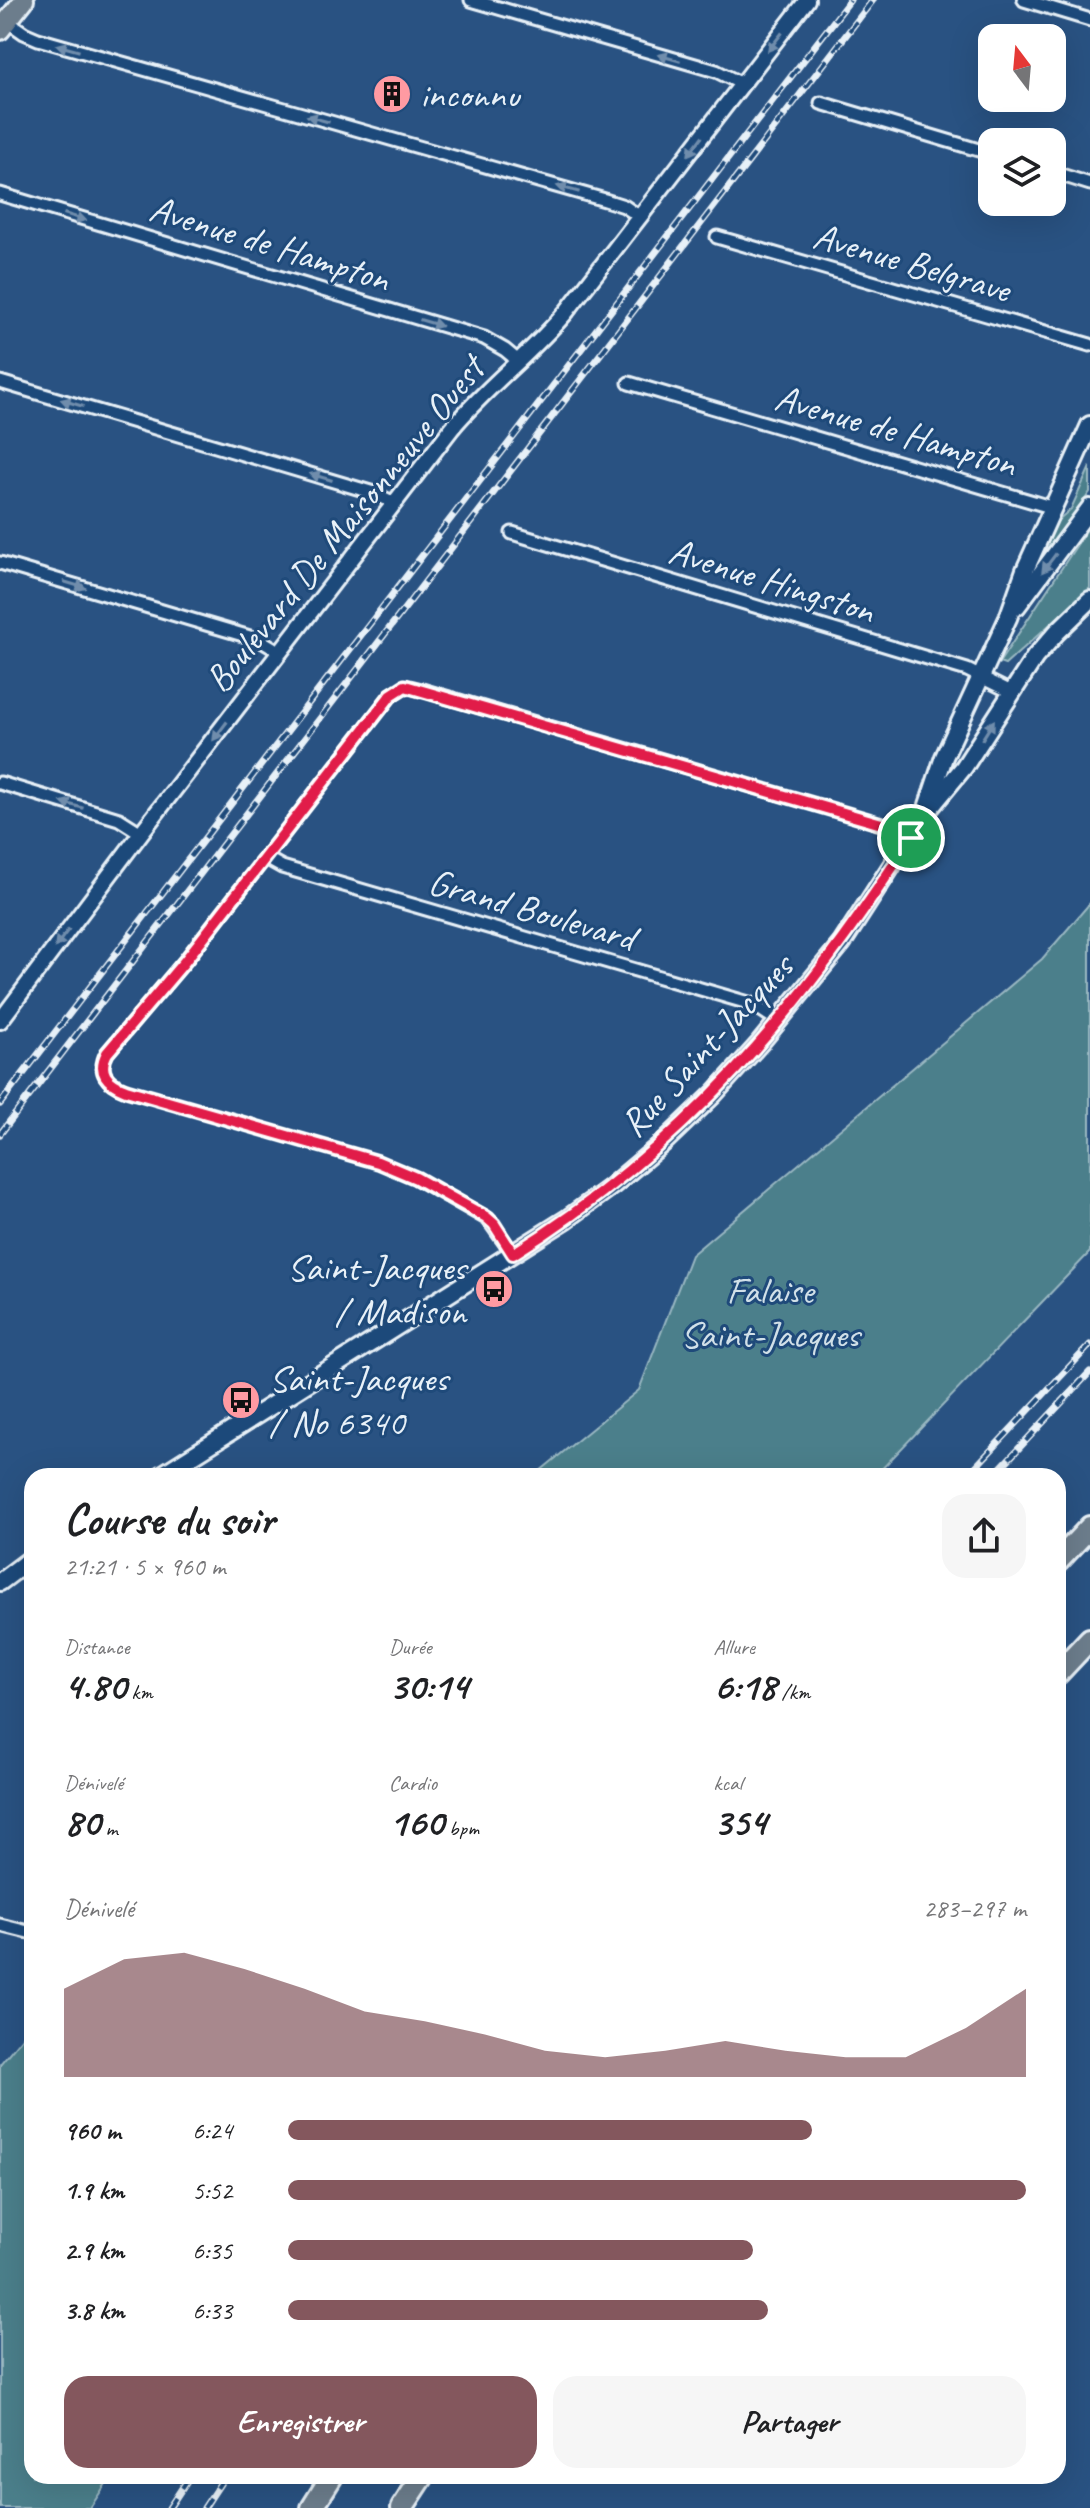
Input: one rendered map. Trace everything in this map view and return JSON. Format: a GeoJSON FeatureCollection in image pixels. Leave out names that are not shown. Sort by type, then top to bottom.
{"type":"FeatureCollection","features":[{"type":"Feature","properties":{"kind":"highway"},"geometry":{"type":"LineString","coordinates":[[1066,1552],[1090,1527]]}},
{"type":"Feature","properties":{"kind":"highway"},"geometry":{"type":"LineString","coordinates":[[1066,1664],[1090,1639]]}},
{"type":"Feature","properties":{"kind":"highway"},"geometry":{"type":"LineString","coordinates":[[312,2508],[327,2484]]}},
{"type":"Feature","properties":{"kind":"highway"},"geometry":{"type":"LineString","coordinates":[[402,2508],[418,2484]]}},
{"type":"Feature","properties":{"kind":"highway"},"geometry":{"type":"LineString","coordinates":[[417,2508],[430,2484]]}},
{"type":"Feature","properties":{"kind":"main road"},"geometry":{"type":"LineString","coordinates":[[4,26],[24,0]]}},
{"type":"Feature","properties":{"kind":"main road"},"geometry":{"type":"LineString","coordinates":[[1008,618],[1025,570],[1090,425]]}},
{"type":"Feature","properties":{"kind":"main road"},"geometry":{"type":"LineString","coordinates":[[1008,618],[1090,508]]}},
{"type":"Feature","properties":{"kind":"main road","name":"Rue Saint-Jacques"},"geometry":{"type":"LineString","coordinates":[[173,1468],[597,1198],[645,1159],[714,1094],[842,943],[925,814],[964,767],[1011,692],[1050,639],[1090,600]]}},
{"type":"Feature","properties":{"kind":"main road","name":"Rue Saint-Jacques"},"geometry":{"type":"LineString","coordinates":[[925,814],[944,757],[1008,618]]}},
{"type":"Feature","properties":{"kind":"main road"},"geometry":{"type":"LineString","coordinates":[[0,1582],[24,1564]]}},
{"type":"Feature","properties":{"kind":"street"},"geometry":{"type":"LineString","coordinates":[[471,0],[716,71],[742,84]]}},
{"type":"Feature","properties":{"kind":"street","name":"Boulevard De Maisonneuve Ouest"},"geometry":{"type":"LineString","coordinates":[[0,1021],[394,503],[462,417],[558,322],[807,0]]}},
{"type":"Feature","properties":{"kind":"street"},"geometry":{"type":"LineString","coordinates":[[1024,0],[1090,20]]}},
{"type":"Feature","properties":{"kind":"street"},"geometry":{"type":"LineString","coordinates":[[4,26],[38,39],[605,200],[624,206],[640,217]]}},
{"type":"Feature","properties":{"kind":"street"},"geometry":{"type":"LineString","coordinates":[[821,103],[978,150]]}},
{"type":"Feature","properties":{"kind":"street"},"geometry":{"type":"LineString","coordinates":[[1066,176],[1090,184]]}},
{"type":"Feature","properties":{"kind":"street","name":"Avenue de Hampton"},"geometry":{"type":"LineString","coordinates":[[0,194],[484,338],[517,360]]}},
{"type":"Feature","properties":{"kind":"street","name":"Avenue Belgrave"},"geometry":{"type":"LineString","coordinates":[[717,237],[1090,345]]}},
{"type":"Feature","properties":{"kind":"street"},"geometry":{"type":"LineString","coordinates":[[0,382],[374,493],[394,503]]}},
{"type":"Feature","properties":{"kind":"street","name":"Avenue de Hampton"},"geometry":{"type":"LineString","coordinates":[[629,383],[1054,508]]}},
{"type":"Feature","properties":{"kind":"street","name":"Avenue Hingston"},"geometry":{"type":"LineString","coordinates":[[512,533],[967,670],[1011,692]]}},
{"type":"Feature","properties":{"kind":"street"},"geometry":{"type":"LineString","coordinates":[[0,563],[260,640],[280,652]]}},
{"type":"Feature","properties":{"kind":"street"},"geometry":{"type":"LineString","coordinates":[[513,1254],[488,1219],[405,1172],[126,1090],[112,1084],[103,1074],[107,1053],[185,961],[391,695],[405,686],[885,825],[911,838]]}},
{"type":"Feature","properties":{"kind":"street"},"geometry":{"type":"LineString","coordinates":[[0,783],[119,819],[141,833]]}},
{"type":"Feature","properties":{"kind":"street","name":"Grand Boulevard"},"geometry":{"type":"LineString","coordinates":[[266,858],[285,868],[752,1004],[778,1021]]}},
{"type":"Feature","properties":{"kind":"street"},"geometry":{"type":"LineString","coordinates":[[0,1925],[24,1931]]}},
{"type":"Feature","properties":{"kind":"green space"},"geometry":{"type":"Polygon","coordinates":[[[1090,467],[1090,492],[1031,577],[1057,521],[1071,509],[1090,467]]]}},
{"type":"Feature","properties":{"kind":"green space"},"geometry":{"type":"Polygon","coordinates":[[[1090,525],[1090,588],[1005,665],[999,663],[1090,525]]]}},
{"type":"Feature","properties":{"kind":"green space","name":"Falaise Saint-Jacques"},"geometry":{"type":"Polygon","coordinates":[[[1090,903],[1090,1252],[883,1468],[544,1468],[639,1390],[691,1255],[1042,959],[1090,903]]]}},
{"type":"Feature","properties":{"kind":"green space"},"geometry":{"type":"Polygon","coordinates":[[[24,2035],[24,2484],[106,2484],[90,2508],[0,2508],[0,2064],[24,2035]]]}},
{"type":"Feature","properties":{"kind":"railway"},"geometry":{"type":"LineString","coordinates":[[0,1104],[850,0]]}},
{"type":"Feature","properties":{"kind":"railway"},"geometry":{"type":"LineString","coordinates":[[0,1134],[873,0]]}},
{"type":"Feature","properties":{"kind":"railway"},"geometry":{"type":"LineString","coordinates":[[975,1468],[1090,1345]]}},
{"type":"Feature","properties":{"kind":"railway"},"geometry":{"type":"LineString","coordinates":[[1000,1468],[1090,1372]]}},
{"type":"Feature","properties":{"kind":"railway"},"geometry":{"type":"LineString","coordinates":[[169,2508],[185,2484]]}},
{"type":"Feature","properties":{"kind":"railway"},"geometry":{"type":"LineString","coordinates":[[204,2508],[220,2484]]}},
{"type":"Feature","properties":{"kind":"place","name":"inconnu"},"geometry":{"type":"Point","coordinates":[392,94]}},
{"type":"Feature","properties":{"kind":"place","name":"Saint-Jacques / Madison"},"geometry":{"type":"Point","coordinates":[494,1289]}},
{"type":"Feature","properties":{"kind":"place","name":"Saint-Jacques / No 6340"},"geometry":{"type":"Point","coordinates":[241,1400]}},
{"type":"Feature","properties":{"kind":"route"},"geometry":{"type":"LineString","coordinates":[[405,686],[885,825],[911,838],[842,943],[714,1094],[663,1143],[597,1198],[513,1254],[488,1219],[405,1172],[126,1090],[112,1084],[103,1074],[107,1053],[185,961],[391,695],[405,686]]}}]}
